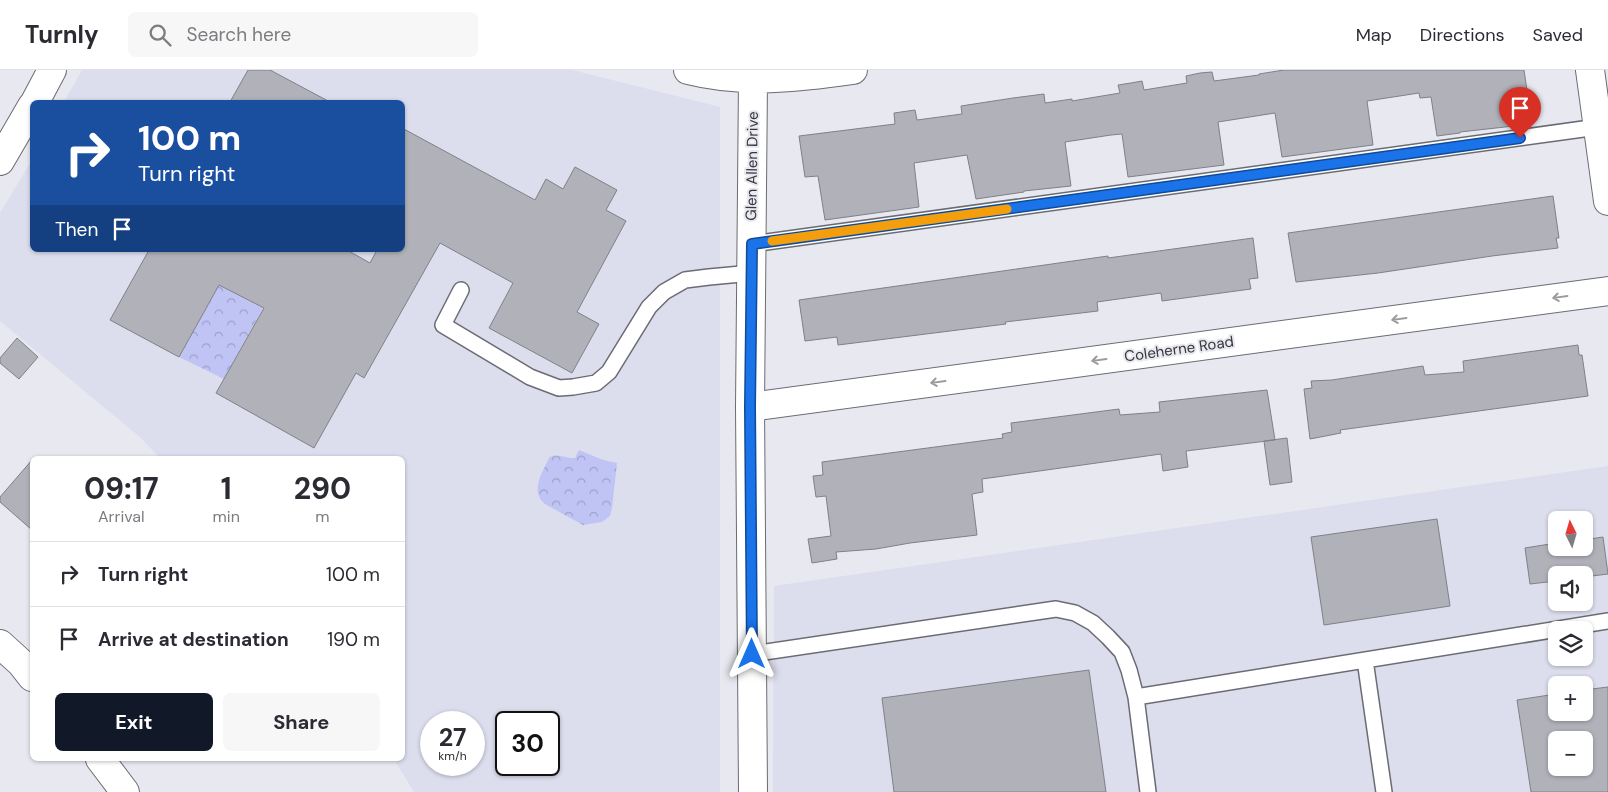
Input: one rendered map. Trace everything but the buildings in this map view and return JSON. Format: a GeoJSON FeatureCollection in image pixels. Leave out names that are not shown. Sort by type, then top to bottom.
{"type":"FeatureCollection","features":[{"type":"Feature","properties":{"kind":"street"},"geometry":{"type":"LineString","coordinates":[[36,100],[52,70]]}},
{"type":"Feature","properties":{"kind":"street"},"geometry":{"type":"LineString","coordinates":[[688,70],[701,74],[753,80],[853,70]]}},
{"type":"Feature","properties":{"kind":"street"},"geometry":{"type":"LineString","coordinates":[[1590,70],[1603,126],[1608,201]]}},
{"type":"Feature","properties":{"kind":"street","name":"Glen Allen Drive"},"geometry":{"type":"LineString","coordinates":[[753,80],[750,407],[753,792]]}},
{"type":"Feature","properties":{"kind":"street"},"geometry":{"type":"LineString","coordinates":[[0,161],[30,109]]}},
{"type":"Feature","properties":{"kind":"street","name":"Coleherne Road"},"geometry":{"type":"LineString","coordinates":[[750,407],[1608,291]]}},
{"type":"Feature","properties":{"kind":"street"},"geometry":{"type":"LineString","coordinates":[[0,644],[21,663],[30,674]]}},
{"type":"Feature","properties":{"kind":"street"},"geometry":{"type":"LineString","coordinates":[[102,761],[125,792]]}},
{"type":"Feature","properties":{"kind":"lane"},"geometry":{"type":"LineString","coordinates":[[752,244],[1603,126]]}},
{"type":"Feature","properties":{"kind":"lane"},"geometry":{"type":"LineString","coordinates":[[461,290],[443,325],[530,377],[559,388],[596,383],[609,372],[649,307],[664,292],[685,280],[752,273]]}},
{"type":"Feature","properties":{"kind":"lane"},"geometry":{"type":"LineString","coordinates":[[752,654],[1056,609],[1075,613],[1093,623],[1122,652],[1136,697],[1148,792]]}},
{"type":"Feature","properties":{"kind":"lane"},"geometry":{"type":"LineString","coordinates":[[1136,697],[1608,620]]}},
{"type":"Feature","properties":{"kind":"lane"},"geometry":{"type":"LineString","coordinates":[[1366,660],[1384,792]]}},
{"type":"Feature","properties":{"kind":"shaded area"},"geometry":{"type":"Polygon","coordinates":[[[82,70],[572,70],[720,107],[720,792],[414,792],[395,761],[405,761],[405,456],[158,456],[141,438],[0,321],[0,213],[30,163],[30,252],[405,252],[405,100],[65,100],[82,70]]]}},
{"type":"Feature","properties":{"kind":"shaded area"},"geometry":{"type":"Polygon","coordinates":[[[1608,466],[1608,792],[773,792],[774,586],[1608,466]]]}},
{"type":"Feature","properties":{"kind":"green space"},"geometry":{"type":"Polygon","coordinates":[[[219,285],[263,308],[224,379],[179,357],[219,285]]]}},
{"type":"Feature","properties":{"kind":"green space"},"geometry":{"type":"Polygon","coordinates":[[[579,450],[603,460],[617,463],[610,516],[602,522],[583,525],[545,504],[540,499],[538,493],[539,481],[549,458],[558,456],[575,458],[579,450]]]}},
{"type":"Feature","properties":{"kind":"slow traffic"},"geometry":{"type":"LineString","coordinates":[[772,241],[1007,209]]}},
{"type":"Feature","properties":{"kind":"route"},"geometry":{"type":"LineString","coordinates":[[752,654],[750,407],[752,244],[1520,138]]}}]}
